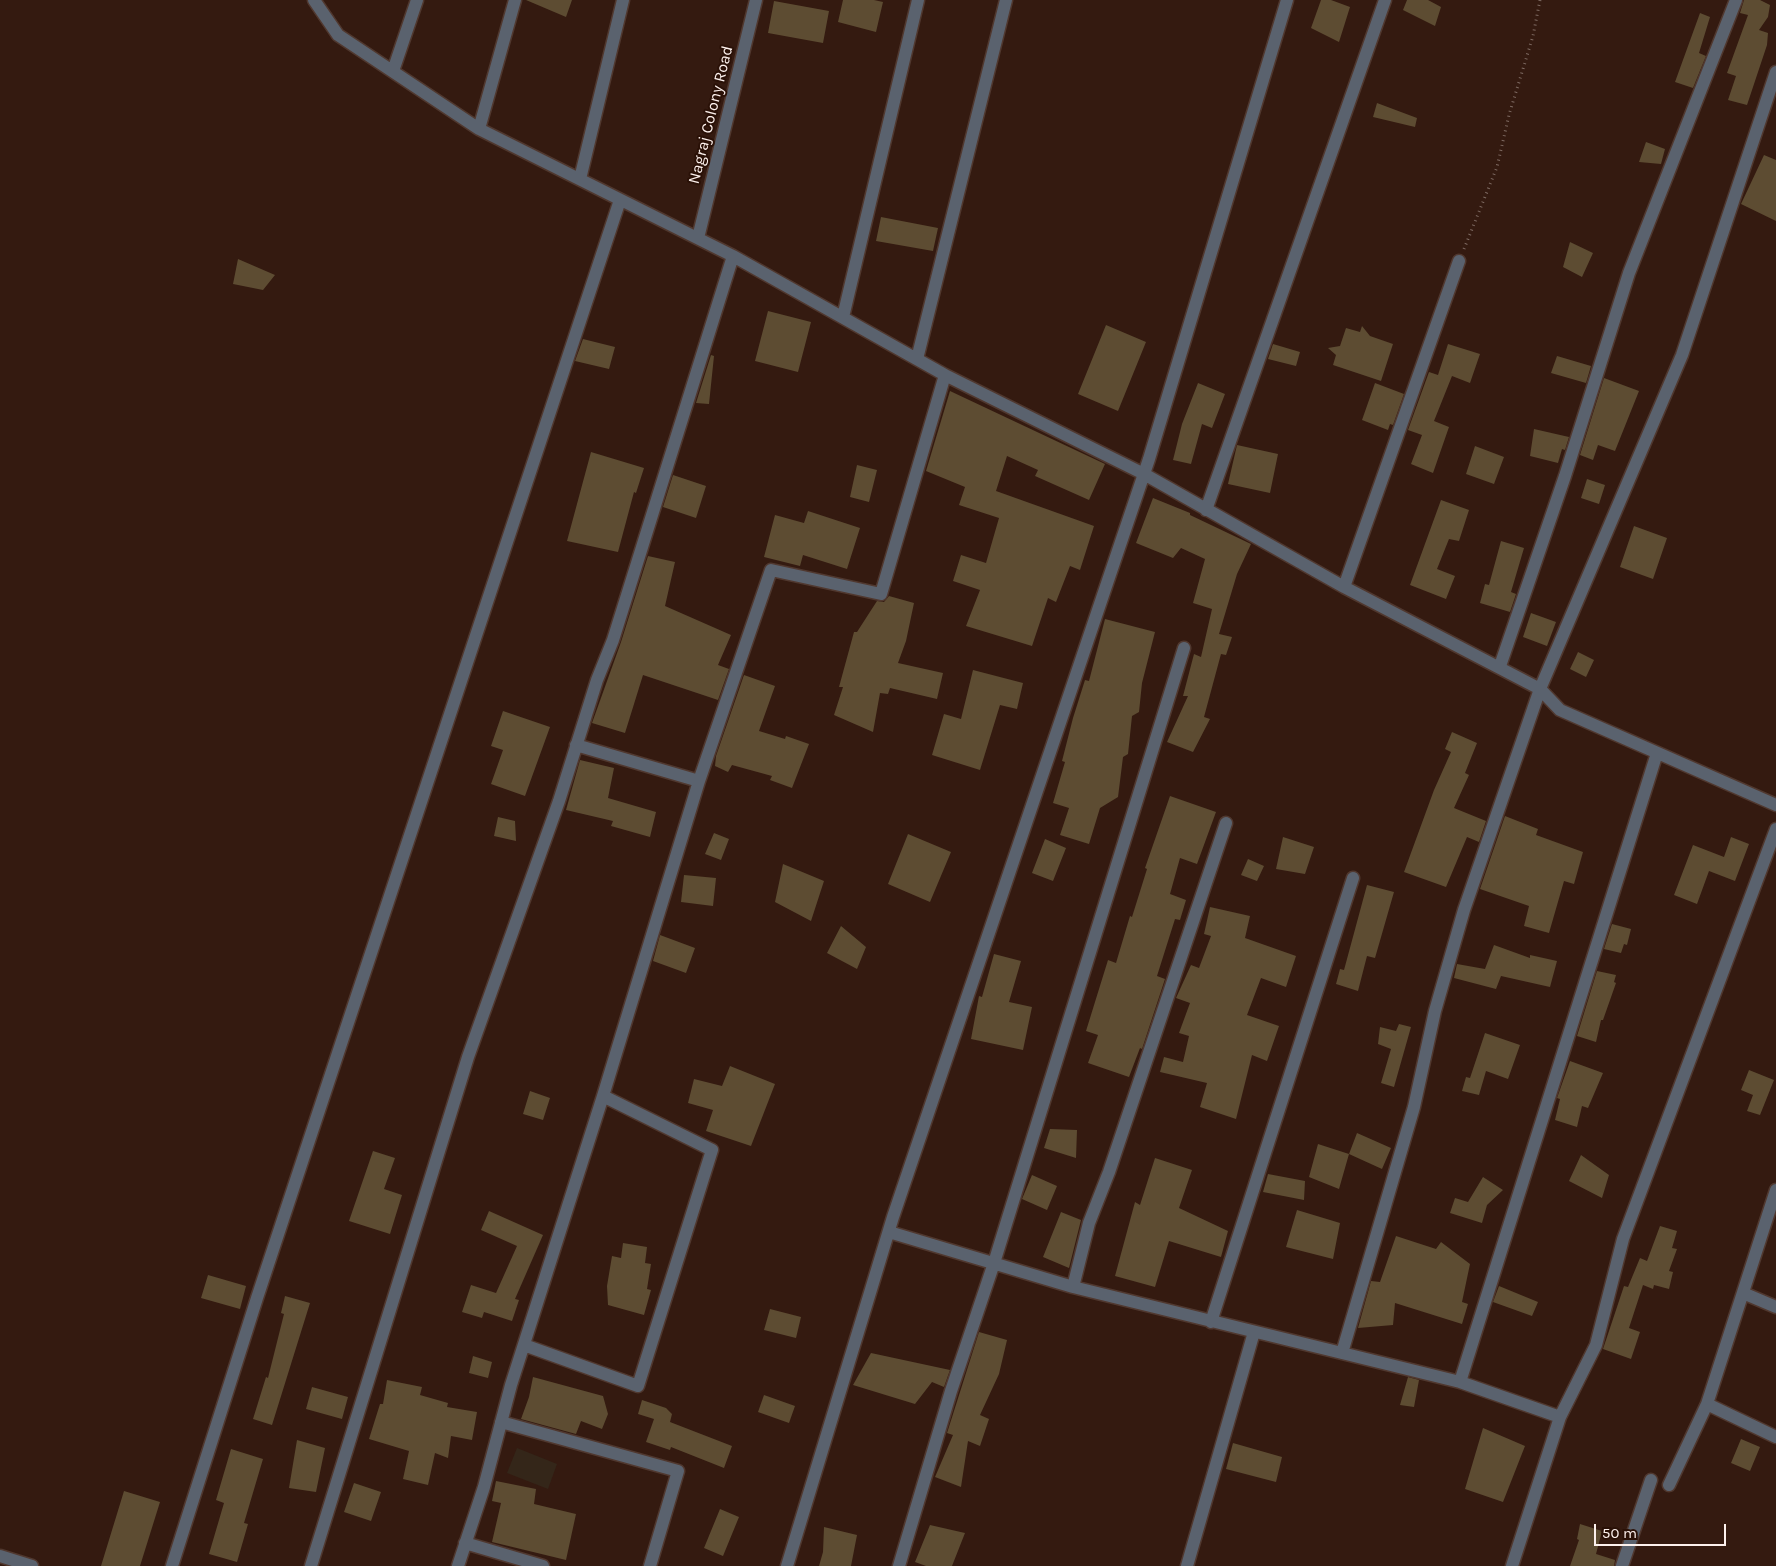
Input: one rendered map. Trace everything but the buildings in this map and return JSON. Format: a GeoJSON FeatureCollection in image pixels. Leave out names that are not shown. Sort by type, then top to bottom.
{"type":"FeatureCollection","features":[{"type":"Feature","properties":{"kind":"street"},"geometry":{"type":"LineString","coordinates":[[314,0],[338,35],[479,129],[733,256],[945,375],[1144,474],[1344,588],[1500,666],[1540,689],[1560,710],[1776,805]]}},
{"type":"Feature","properties":{"kind":"street"},"geometry":{"type":"LineString","coordinates":[[324,14],[328,0]]}},
{"type":"Feature","properties":{"kind":"street"},"geometry":{"type":"LineString","coordinates":[[393,72],[418,0]]}},
{"type":"Feature","properties":{"kind":"street"},"geometry":{"type":"LineString","coordinates":[[479,129],[515,0]]}},
{"type":"Feature","properties":{"kind":"street"},"geometry":{"type":"LineString","coordinates":[[580,179],[623,0]]}},
{"type":"Feature","properties":{"kind":"street","name":"Nagraj Colony Road"},"geometry":{"type":"LineString","coordinates":[[698,238],[756,0]]}},
{"type":"Feature","properties":{"kind":"street"},"geometry":{"type":"LineString","coordinates":[[842,317],[918,0]]}},
{"type":"Feature","properties":{"kind":"street"},"geometry":{"type":"LineString","coordinates":[[917,359],[1006,0]]}},
{"type":"Feature","properties":{"kind":"street"},"geometry":{"type":"LineString","coordinates":[[786,1566],[888,1232],[1144,474],[1287,0]]}},
{"type":"Feature","properties":{"kind":"street"},"geometry":{"type":"LineString","coordinates":[[1206,510],[1385,0]]}},
{"type":"Feature","properties":{"kind":"street"},"geometry":{"type":"LineString","coordinates":[[1500,666],[1565,476],[1629,273],[1736,0]]}},
{"type":"Feature","properties":{"kind":"street"},"geometry":{"type":"LineString","coordinates":[[1342,1353],[1414,1107],[1436,1011],[1464,910],[1540,689],[1682,355],[1776,72]]}},
{"type":"Feature","properties":{"kind":"street"},"geometry":{"type":"LineString","coordinates":[[172,1566],[257,1298],[620,200]]}},
{"type":"Feature","properties":{"kind":"street"},"geometry":{"type":"LineString","coordinates":[[311,1566],[468,1057],[641,554],[733,256]]}},
{"type":"Feature","properties":{"kind":"street"},"geometry":{"type":"LineString","coordinates":[[1344,588],[1459,261]]}},
{"type":"Feature","properties":{"kind":"street"},"geometry":{"type":"LineString","coordinates":[[458,1566],[699,781],[771,570],[881,594],[945,375]]}},
{"type":"Feature","properties":{"kind":"street"},"geometry":{"type":"LineString","coordinates":[[899,1566],[951,1391],[994,1262],[1184,648]]}},
{"type":"Feature","properties":{"kind":"street"},"geometry":{"type":"LineString","coordinates":[[576,745],[699,781]]}},
{"type":"Feature","properties":{"kind":"street"},"geometry":{"type":"LineString","coordinates":[[1460,1382],[1657,753]]}},
{"type":"Feature","properties":{"kind":"street"},"geometry":{"type":"LineString","coordinates":[[1073,1287],[1089,1223],[1110,1172],[1226,823]]}},
{"type":"Feature","properties":{"kind":"street"},"geometry":{"type":"LineString","coordinates":[[1512,1566],[1560,1417],[1596,1345],[1623,1239],[1776,829]]}},
{"type":"Feature","properties":{"kind":"street"},"geometry":{"type":"LineString","coordinates":[[1211,1322],[1353,878]]}},
{"type":"Feature","properties":{"kind":"street"},"geometry":{"type":"LineString","coordinates":[[524,1346],[638,1386],[712,1150],[603,1096]]}},
{"type":"Feature","properties":{"kind":"street"},"geometry":{"type":"LineString","coordinates":[[1669,1485],[1707,1404],[1776,1190]]}},
{"type":"Feature","properties":{"kind":"street"},"geometry":{"type":"LineString","coordinates":[[888,1232],[1073,1287],[1460,1382],[1560,1417]]}},
{"type":"Feature","properties":{"kind":"street"},"geometry":{"type":"LineString","coordinates":[[1743,1292],[1776,1307]]}},
{"type":"Feature","properties":{"kind":"street"},"geometry":{"type":"LineString","coordinates":[[1187,1566],[1254,1332]]}},
{"type":"Feature","properties":{"kind":"street"},"geometry":{"type":"LineString","coordinates":[[1707,1404],[1776,1437]]}},
{"type":"Feature","properties":{"kind":"street"},"geometry":{"type":"LineString","coordinates":[[502,1422],[678,1471],[650,1566]]}},
{"type":"Feature","properties":{"kind":"street"},"geometry":{"type":"LineString","coordinates":[[1622,1566],[1651,1480]]}},
{"type":"Feature","properties":{"kind":"street"},"geometry":{"type":"LineString","coordinates":[[465,1543],[543,1566]]}},
{"type":"Feature","properties":{"kind":"street"},"geometry":{"type":"LineString","coordinates":[[0,1556],[32,1566]]}},
{"type":"Feature","properties":{"kind":"path"},"geometry":{"type":"LineString","coordinates":[[1459,261],[1497,167],[1509,115],[1533,36],[1540,0]]}},
{"type":"Feature","properties":{"kind":"shaded area"},"geometry":{"type":"Polygon","coordinates":[[[517,1448],[557,1464],[548,1489],[507,1473],[517,1448]]]}}]}
